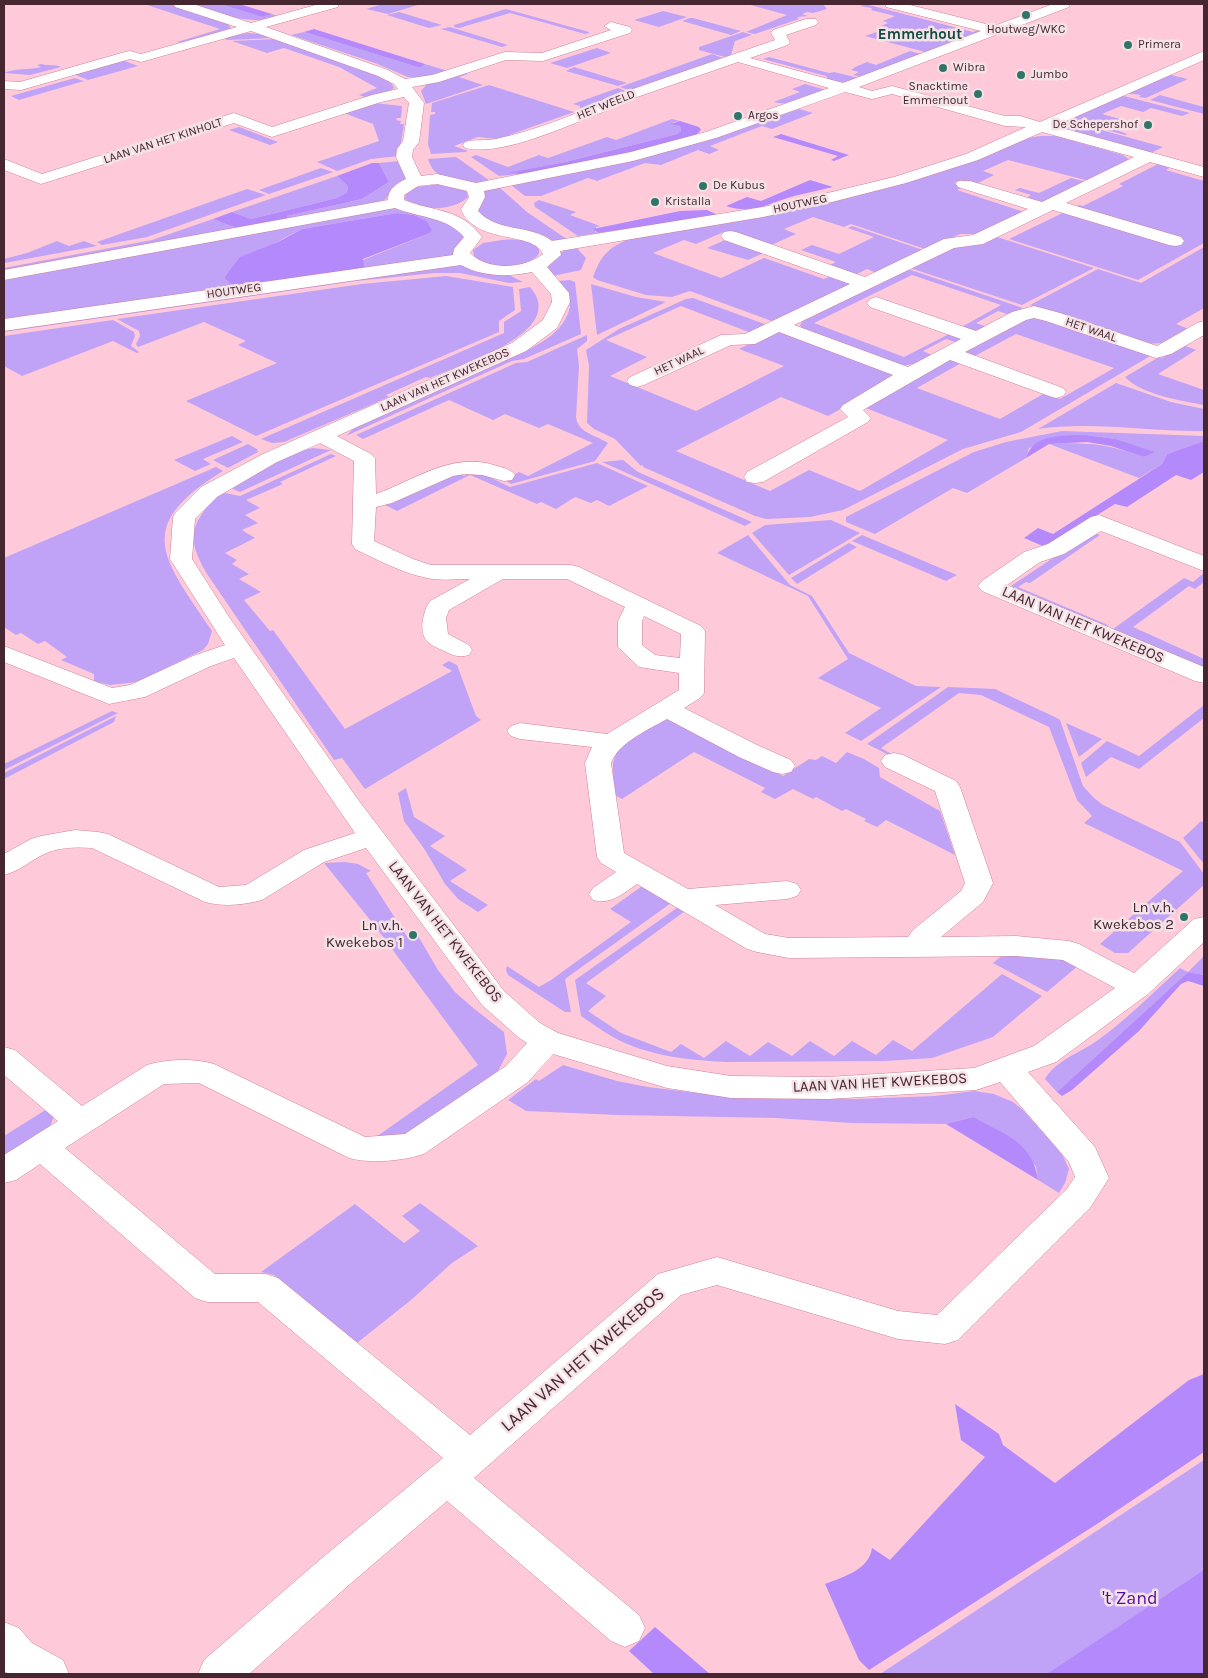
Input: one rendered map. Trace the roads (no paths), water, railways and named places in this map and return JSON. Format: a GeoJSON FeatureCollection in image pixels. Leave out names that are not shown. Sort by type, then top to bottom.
{"type":"FeatureCollection","features":[{"type":"Feature","properties":{"kind":"street"},"geometry":{"type":"LineString","coordinates":[[180,4],[367,66],[384,73],[406,88],[417,103],[411,142],[405,149],[404,157],[415,182]]}},
{"type":"Feature","properties":{"kind":"street"},"geometry":{"type":"LineString","coordinates":[[4,85],[21,86],[130,55],[141,58],[333,4]]}},
{"type":"Feature","properties":{"kind":"street"},"geometry":{"type":"LineString","coordinates":[[340,4],[348,4]]}},
{"type":"Feature","properties":{"kind":"street"},"geometry":{"type":"LineString","coordinates":[[891,4],[995,30]]}},
{"type":"Feature","properties":{"kind":"street"},"geometry":{"type":"LineString","coordinates":[[936,4],[997,19],[979,26]]}},
{"type":"Feature","properties":{"kind":"street"},"geometry":{"type":"LineString","coordinates":[[396,203],[396,193],[408,184],[415,182],[437,179],[457,182],[474,188],[604,163],[703,138],[846,87],[1064,4]]}},
{"type":"Feature","properties":{"kind":"street","name":"HET WEELD"},"geometry":{"type":"LineString","coordinates":[[471,145],[477,147],[505,142],[598,109],[608,102],[742,57],[783,42],[778,34],[811,22]]}},
{"type":"Feature","properties":{"kind":"street","name":"LAAN VAN HET KINHOLT"},"geometry":{"type":"LineString","coordinates":[[4,164],[41,179],[234,118],[272,132],[505,56],[543,57],[625,30],[611,26]]}},
{"type":"Feature","properties":{"kind":"street","name":"HOUTWEG"},"geometry":{"type":"LineString","coordinates":[[550,246],[763,212],[832,197],[958,162],[1204,55]]}},
{"type":"Feature","properties":{"kind":"street"},"geometry":{"type":"LineString","coordinates":[[742,57],[745,61],[872,95]]}},
{"type":"Feature","properties":{"kind":"street"},"geometry":{"type":"LineString","coordinates":[[849,104],[892,90],[1005,121],[1020,121],[1204,172]]}},
{"type":"Feature","properties":{"kind":"street"},"geometry":{"type":"LineString","coordinates":[[411,142],[418,149],[430,173],[437,179]]}},
{"type":"Feature","properties":{"kind":"street","name":"HET WAAL"},"geometry":{"type":"LineString","coordinates":[[637,381],[728,339],[748,340],[950,243],[977,240],[1147,157]]}},
{"type":"Feature","properties":{"kind":"street"},"geometry":{"type":"LineString","coordinates":[[964,184],[1174,241]]}},
{"type":"Feature","properties":{"kind":"street"},"geometry":{"type":"LineString","coordinates":[[4,275],[396,203],[405,207],[452,218],[469,230],[474,237],[461,254],[464,259],[474,265],[486,269],[514,270],[544,262],[552,255],[553,252],[550,246],[536,238],[503,233],[483,224],[469,212],[471,204],[477,197],[474,188]]}},
{"type":"Feature","properties":{"kind":"street"},"geometry":{"type":"LineString","coordinates":[[730,236],[867,284]]}},
{"type":"Feature","properties":{"kind":"street","name":"HOUTWEG"},"geometry":{"type":"LineString","coordinates":[[4,325],[464,259]]}},
{"type":"Feature","properties":{"kind":"street"},"geometry":{"type":"LineString","coordinates":[[514,270],[535,284],[547,302],[556,307],[561,302],[560,293],[536,265]]}},
{"type":"Feature","properties":{"kind":"street"},"geometry":{"type":"LineString","coordinates":[[876,303],[977,338]]}},
{"type":"Feature","properties":{"kind":"street","name":"LAAN VAN HET KWEKEBOS"},"geometry":{"type":"LineString","coordinates":[[556,307],[554,319],[519,347],[270,458],[209,492],[184,517],[181,559],[218,618],[371,837],[493,998],[529,1030],[547,1041],[667,1077],[731,1087],[828,1088],[976,1079],[1045,1054],[1137,987],[1204,926]]}},
{"type":"Feature","properties":{"kind":"street","name":"HET WAAL"},"geometry":{"type":"LineString","coordinates":[[754,477],[861,418],[850,409],[910,374],[1019,316],[1034,312],[1156,352],[1164,350],[1204,327]]}},
{"type":"Feature","properties":{"kind":"street"},"geometry":{"type":"LineString","coordinates":[[779,326],[910,374]]}},
{"type":"Feature","properties":{"kind":"street"},"geometry":{"type":"LineString","coordinates":[[949,353],[1056,392]]}},
{"type":"Feature","properties":{"kind":"street"},"geometry":{"type":"LineString","coordinates":[[319,436],[364,458],[365,503],[363,544],[405,564],[429,572],[571,572],[694,632],[691,693],[612,742],[602,752],[598,762],[611,857],[757,942],[789,948],[1016,946],[1068,951],[1137,987]]}},
{"type":"Feature","properties":{"kind":"street"},"geometry":{"type":"LineString","coordinates":[[365,503],[383,500],[446,470],[487,468],[504,476]]}},
{"type":"Feature","properties":{"kind":"street","name":"LAAN VAN HET KWEKEBOS"},"geometry":{"type":"LineString","coordinates":[[1204,564],[1099,522],[1056,549],[1032,557],[990,586],[1204,676]]}},
{"type":"Feature","properties":{"kind":"street"},"geometry":{"type":"LineString","coordinates":[[460,650],[436,638],[434,618],[438,606],[500,571]]}},
{"type":"Feature","properties":{"kind":"street"},"geometry":{"type":"LineString","coordinates":[[638,605],[630,621],[630,647],[648,662],[692,667]]}},
{"type":"Feature","properties":{"kind":"street"},"geometry":{"type":"LineString","coordinates":[[4,653],[108,696],[136,692],[202,660],[239,648]]}},
{"type":"Feature","properties":{"kind":"street"},"geometry":{"type":"LineString","coordinates":[[667,709],[748,751],[782,766]]}},
{"type":"Feature","properties":{"kind":"street"},"geometry":{"type":"LineString","coordinates":[[520,731],[612,742]]}},
{"type":"Feature","properties":{"kind":"street"},"geometry":{"type":"LineString","coordinates":[[894,761],[947,787],[979,883],[973,896],[923,937],[921,946]]}},
{"type":"Feature","properties":{"kind":"street"},"geometry":{"type":"LineString","coordinates":[[4,866],[41,845],[75,838],[98,840],[215,896],[252,894],[314,856],[371,837]]}},
{"type":"Feature","properties":{"kind":"street"},"geometry":{"type":"LineString","coordinates":[[602,894],[636,872]]}},
{"type":"Feature","properties":{"kind":"street"},"geometry":{"type":"LineString","coordinates":[[683,899],[787,890]]}},
{"type":"Feature","properties":{"kind":"street"},"geometry":{"type":"LineString","coordinates":[[4,1171],[158,1073],[203,1072],[361,1150],[412,1146],[517,1074],[547,1041]]}},
{"type":"Feature","properties":{"kind":"street"},"geometry":{"type":"LineString","coordinates":[[4,1058],[81,1123]]}},
{"type":"Feature","properties":{"kind":"street","name":"LAAN VAN HET KWEKEBOS"},"geometry":{"type":"LineString","coordinates":[[218,1674],[670,1284],[717,1271],[898,1325],[945,1330],[1078,1199],[1092,1178],[1083,1156],[1007,1069]]}},
{"type":"Feature","properties":{"kind":"street"},"geometry":{"type":"LineString","coordinates":[[42,1147],[207,1288],[266,1288],[625,1628]]}},
{"type":"Feature","properties":{"kind":"street"},"geometry":{"type":"LineString","coordinates":[[4,1641],[17,1657],[48,1674]]}},
{"type":"Feature","properties":{"kind":"place","name":"Houtweg/WKC"},"geometry":{"type":"Point","coordinates":[1026,15]}},
{"type":"Feature","properties":{"kind":"place","name":"Primera"},"geometry":{"type":"Point","coordinates":[1128,45]}},
{"type":"Feature","properties":{"kind":"place","name":"Wibra"},"geometry":{"type":"Point","coordinates":[943,68]}},
{"type":"Feature","properties":{"kind":"place","name":"Jumbo"},"geometry":{"type":"Point","coordinates":[1021,75]}},
{"type":"Feature","properties":{"kind":"place","name":"Snacktime Emmerhout"},"geometry":{"type":"Point","coordinates":[978,94]}},
{"type":"Feature","properties":{"kind":"place","name":"Argos"},"geometry":{"type":"Point","coordinates":[738,116]}},
{"type":"Feature","properties":{"kind":"place","name":"De Schepershof"},"geometry":{"type":"Point","coordinates":[1148,125]}},
{"type":"Feature","properties":{"kind":"place","name":"De Kubus"},"geometry":{"type":"Point","coordinates":[703,186]}},
{"type":"Feature","properties":{"kind":"place","name":"Kristalla"},"geometry":{"type":"Point","coordinates":[655,202]}},
{"type":"Feature","properties":{"kind":"place","name":"Ln v.h. Kwekebos 2"},"geometry":{"type":"Point","coordinates":[1184,917]}},
{"type":"Feature","properties":{"kind":"place","name":"Ln v.h. Kwekebos 1"},"geometry":{"type":"Point","coordinates":[413,935]}},
{"type":"Feature","properties":{"kind":"district","name":"Emmerhout"},"geometry":{"type":"Point","coordinates":[920,35]}},
{"type":"Feature","properties":{"kind":"park label","name":"'t Zand"},"geometry":{"type":"Point","coordinates":[1130,1599]}}]}
